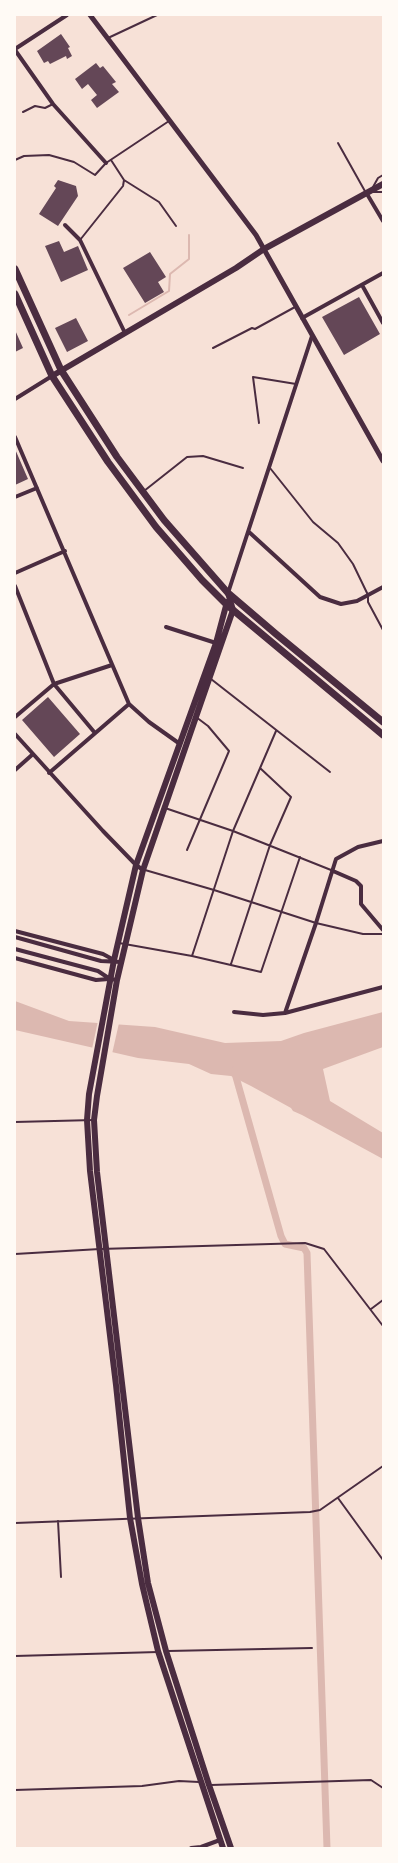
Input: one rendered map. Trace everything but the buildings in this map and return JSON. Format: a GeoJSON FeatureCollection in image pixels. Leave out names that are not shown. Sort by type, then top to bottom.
{"type":"FeatureCollection","features":[{"type":"Feature","properties":{"kind":"main road"},"geometry":{"type":"LineString","coordinates":[[52,376],[236,268],[264,248],[383,184]]}},
{"type":"Feature","properties":{"kind":"main road"},"geometry":{"type":"LineString","coordinates":[[15,269],[61,370],[117,457],[143,493],[177,535],[228,593],[383,722]]}},
{"type":"Feature","properties":{"kind":"main road"},"geometry":{"type":"LineString","coordinates":[[15,294],[52,376],[108,462],[152,521],[202,580],[227,605],[383,735]]}},
{"type":"Feature","properties":{"kind":"main road"},"geometry":{"type":"LineString","coordinates":[[228,593],[227,605],[216,643],[143,870],[117,980],[94,1120],[97,1172],[138,1518],[148,1582],[166,1651],[208,1785],[231,1848]]}},
{"type":"Feature","properties":{"kind":"main road"},"geometry":{"type":"LineString","coordinates":[[222,1848],[158,1652],[142,1584],[130,1518],[90,1171],[87,1120],[89,1094],[110,979],[136,865],[182,745],[210,678],[233,610],[228,593]]}},
{"type":"Feature","properties":{"kind":"street"},"geometry":{"type":"LineString","coordinates":[[67,15],[15,49],[53,104],[106,163]]}},
{"type":"Feature","properties":{"kind":"street"},"geometry":{"type":"LineString","coordinates":[[90,15],[256,235],[295,307],[383,461]]}},
{"type":"Feature","properties":{"kind":"street"},"geometry":{"type":"LineString","coordinates":[[368,193],[383,220]]}},
{"type":"Feature","properties":{"kind":"street"},"geometry":{"type":"LineString","coordinates":[[64,225],[80,240],[125,333]]}},
{"type":"Feature","properties":{"kind":"street"},"geometry":{"type":"LineString","coordinates":[[302,318],[383,273]]}},
{"type":"Feature","properties":{"kind":"street"},"geometry":{"type":"LineString","coordinates":[[362,285],[383,323]]}},
{"type":"Feature","properties":{"kind":"street"},"geometry":{"type":"LineString","coordinates":[[228,593],[312,336]]}},
{"type":"Feature","properties":{"kind":"street"},"geometry":{"type":"LineString","coordinates":[[15,399],[52,376]]}},
{"type":"Feature","properties":{"kind":"street"},"geometry":{"type":"LineString","coordinates":[[15,437],[36,488],[65,551],[129,704],[149,722],[182,745]]}},
{"type":"Feature","properties":{"kind":"street"},"geometry":{"type":"LineString","coordinates":[[15,497],[36,488]]}},
{"type":"Feature","properties":{"kind":"street"},"geometry":{"type":"LineString","coordinates":[[249,532],[320,597],[341,604],[356,601],[383,587]]}},
{"type":"Feature","properties":{"kind":"street"},"geometry":{"type":"LineString","coordinates":[[15,573],[65,551]]}},
{"type":"Feature","properties":{"kind":"street"},"geometry":{"type":"LineString","coordinates":[[15,586],[54,684],[95,733]]}},
{"type":"Feature","properties":{"kind":"street"},"geometry":{"type":"LineString","coordinates":[[166,627],[216,643]]}},
{"type":"Feature","properties":{"kind":"street"},"geometry":{"type":"LineString","coordinates":[[15,717],[54,684],[112,665]]}},
{"type":"Feature","properties":{"kind":"street"},"geometry":{"type":"LineString","coordinates":[[49,773],[129,704]]}},
{"type":"Feature","properties":{"kind":"street"},"geometry":{"type":"LineString","coordinates":[[15,734],[49,773],[136,865],[143,870]]}},
{"type":"Feature","properties":{"kind":"street"},"geometry":{"type":"LineString","coordinates":[[15,770],[33,754]]}},
{"type":"Feature","properties":{"kind":"street"},"geometry":{"type":"LineString","coordinates":[[285,1013],[336,859],[358,847],[383,841]]}},
{"type":"Feature","properties":{"kind":"street"},"geometry":{"type":"LineString","coordinates":[[333,870],[356,881],[361,886],[361,904],[383,930]]}},
{"type":"Feature","properties":{"kind":"street"},"geometry":{"type":"LineString","coordinates":[[15,931],[103,954],[121,962]]}},
{"type":"Feature","properties":{"kind":"street"},"geometry":{"type":"LineString","coordinates":[[15,937],[101,961],[114,960]]}},
{"type":"Feature","properties":{"kind":"street"},"geometry":{"type":"LineString","coordinates":[[15,949],[98,971],[110,979]]}},
{"type":"Feature","properties":{"kind":"street"},"geometry":{"type":"LineString","coordinates":[[15,958],[96,980],[117,980]]}},
{"type":"Feature","properties":{"kind":"street"},"geometry":{"type":"LineString","coordinates":[[234,1012],[263,1015],[285,1013],[383,987]]}},
{"type":"Feature","properties":{"kind":"street"},"geometry":{"type":"LineString","coordinates":[[191,1848],[220,1840]]}},
{"type":"Feature","properties":{"kind":"lane"},"geometry":{"type":"LineString","coordinates":[[107,39],[157,15]]}},
{"type":"Feature","properties":{"kind":"lane"},"geometry":{"type":"LineString","coordinates":[[22,112],[35,106],[45,108],[53,104]]}},
{"type":"Feature","properties":{"kind":"lane"},"geometry":{"type":"LineString","coordinates":[[15,160],[24,156],[50,155],[74,162],[95,175],[106,163],[169,121]]}},
{"type":"Feature","properties":{"kind":"lane"},"geometry":{"type":"LineString","coordinates":[[338,143],[368,193]]}},
{"type":"Feature","properties":{"kind":"lane"},"geometry":{"type":"LineString","coordinates":[[111,160],[124,180],[159,202],[176,226]]}},
{"type":"Feature","properties":{"kind":"lane"},"geometry":{"type":"LineString","coordinates":[[368,193],[378,178],[383,175]]}},
{"type":"Feature","properties":{"kind":"lane"},"geometry":{"type":"LineString","coordinates":[[80,240],[118,193],[123,186],[124,180]]}},
{"type":"Feature","properties":{"kind":"lane"},"geometry":{"type":"LineString","coordinates":[[368,193],[383,192]]}},
{"type":"Feature","properties":{"kind":"lane"},"geometry":{"type":"LineString","coordinates":[[213,348],[252,328],[255,329],[295,307]]}},
{"type":"Feature","properties":{"kind":"lane"},"geometry":{"type":"LineString","coordinates":[[259,423],[253,377],[296,384]]}},
{"type":"Feature","properties":{"kind":"lane"},"geometry":{"type":"LineString","coordinates":[[143,493],[187,457],[203,456],[243,468]]}},
{"type":"Feature","properties":{"kind":"lane"},"geometry":{"type":"LineString","coordinates":[[269,467],[313,522],[338,543],[353,564],[368,595],[368,602],[383,630]]}},
{"type":"Feature","properties":{"kind":"lane"},"geometry":{"type":"LineString","coordinates":[[210,678],[330,772]]}},
{"type":"Feature","properties":{"kind":"lane"},"geometry":{"type":"LineString","coordinates":[[187,850],[229,751],[208,726],[195,716]]}},
{"type":"Feature","properties":{"kind":"lane"},"geometry":{"type":"LineString","coordinates":[[192,956],[233,831],[276,731]]}},
{"type":"Feature","properties":{"kind":"lane"},"geometry":{"type":"LineString","coordinates":[[231,964],[250,901],[270,845],[291,797],[260,768]]}},
{"type":"Feature","properties":{"kind":"lane"},"geometry":{"type":"LineString","coordinates":[[164,807],[233,831],[333,870]]}},
{"type":"Feature","properties":{"kind":"lane"},"geometry":{"type":"LineString","coordinates":[[118,942],[231,964],[261,972],[300,857]]}},
{"type":"Feature","properties":{"kind":"lane"},"geometry":{"type":"LineString","coordinates":[[143,870],[250,901],[316,923],[363,934],[383,934]]}},
{"type":"Feature","properties":{"kind":"lane"},"geometry":{"type":"LineString","coordinates":[[15,1122],[94,1120]]}},
{"type":"Feature","properties":{"kind":"lane"},"geometry":{"type":"LineString","coordinates":[[15,1254],[100,1249],[278,1244],[291,1242],[305,1243],[324,1249],[371,1308],[383,1326]]}},
{"type":"Feature","properties":{"kind":"lane"},"geometry":{"type":"LineString","coordinates":[[371,1308],[383,1300]]}},
{"type":"Feature","properties":{"kind":"lane"},"geometry":{"type":"LineString","coordinates":[[15,1523],[310,1512],[320,1510],[383,1466]]}},
{"type":"Feature","properties":{"kind":"lane"},"geometry":{"type":"LineString","coordinates":[[338,1498],[383,1560]]}},
{"type":"Feature","properties":{"kind":"lane"},"geometry":{"type":"LineString","coordinates":[[58,1521],[61,1577]]}},
{"type":"Feature","properties":{"kind":"lane"},"geometry":{"type":"LineString","coordinates":[[15,1656],[312,1648]]}},
{"type":"Feature","properties":{"kind":"lane"},"geometry":{"type":"LineString","coordinates":[[15,1790],[135,1786],[179,1781],[200,1782],[208,1785],[371,1780],[383,1788]]}},
{"type":"Feature","properties":{"kind":"shaded area"},"geometry":{"type":"Polygon","coordinates":[[[15,1001],[69,1021],[155,1027],[225,1043],[281,1041],[304,1033],[383,1012],[383,1047],[323,1069],[330,1101],[383,1133],[383,1159],[231,1076],[211,1074],[189,1064],[138,1058],[15,1030],[15,1001]]]}},
{"type":"Feature","properties":{"kind":"pier"},"geometry":{"type":"Polygon","coordinates":[[[98,1021],[119,1023],[112,1054],[92,1049],[98,1021]]]}},
{"type":"Feature","properties":{"kind":"waterway"},"geometry":{"type":"LineString","coordinates":[[129,315],[169,291],[170,274],[189,259],[189,235]]}},
{"type":"Feature","properties":{"kind":"waterway"},"geometry":{"type":"LineString","coordinates":[[234,1070],[281,1236],[285,1244],[304,1248],[307,1253],[327,1848]]}}]}
